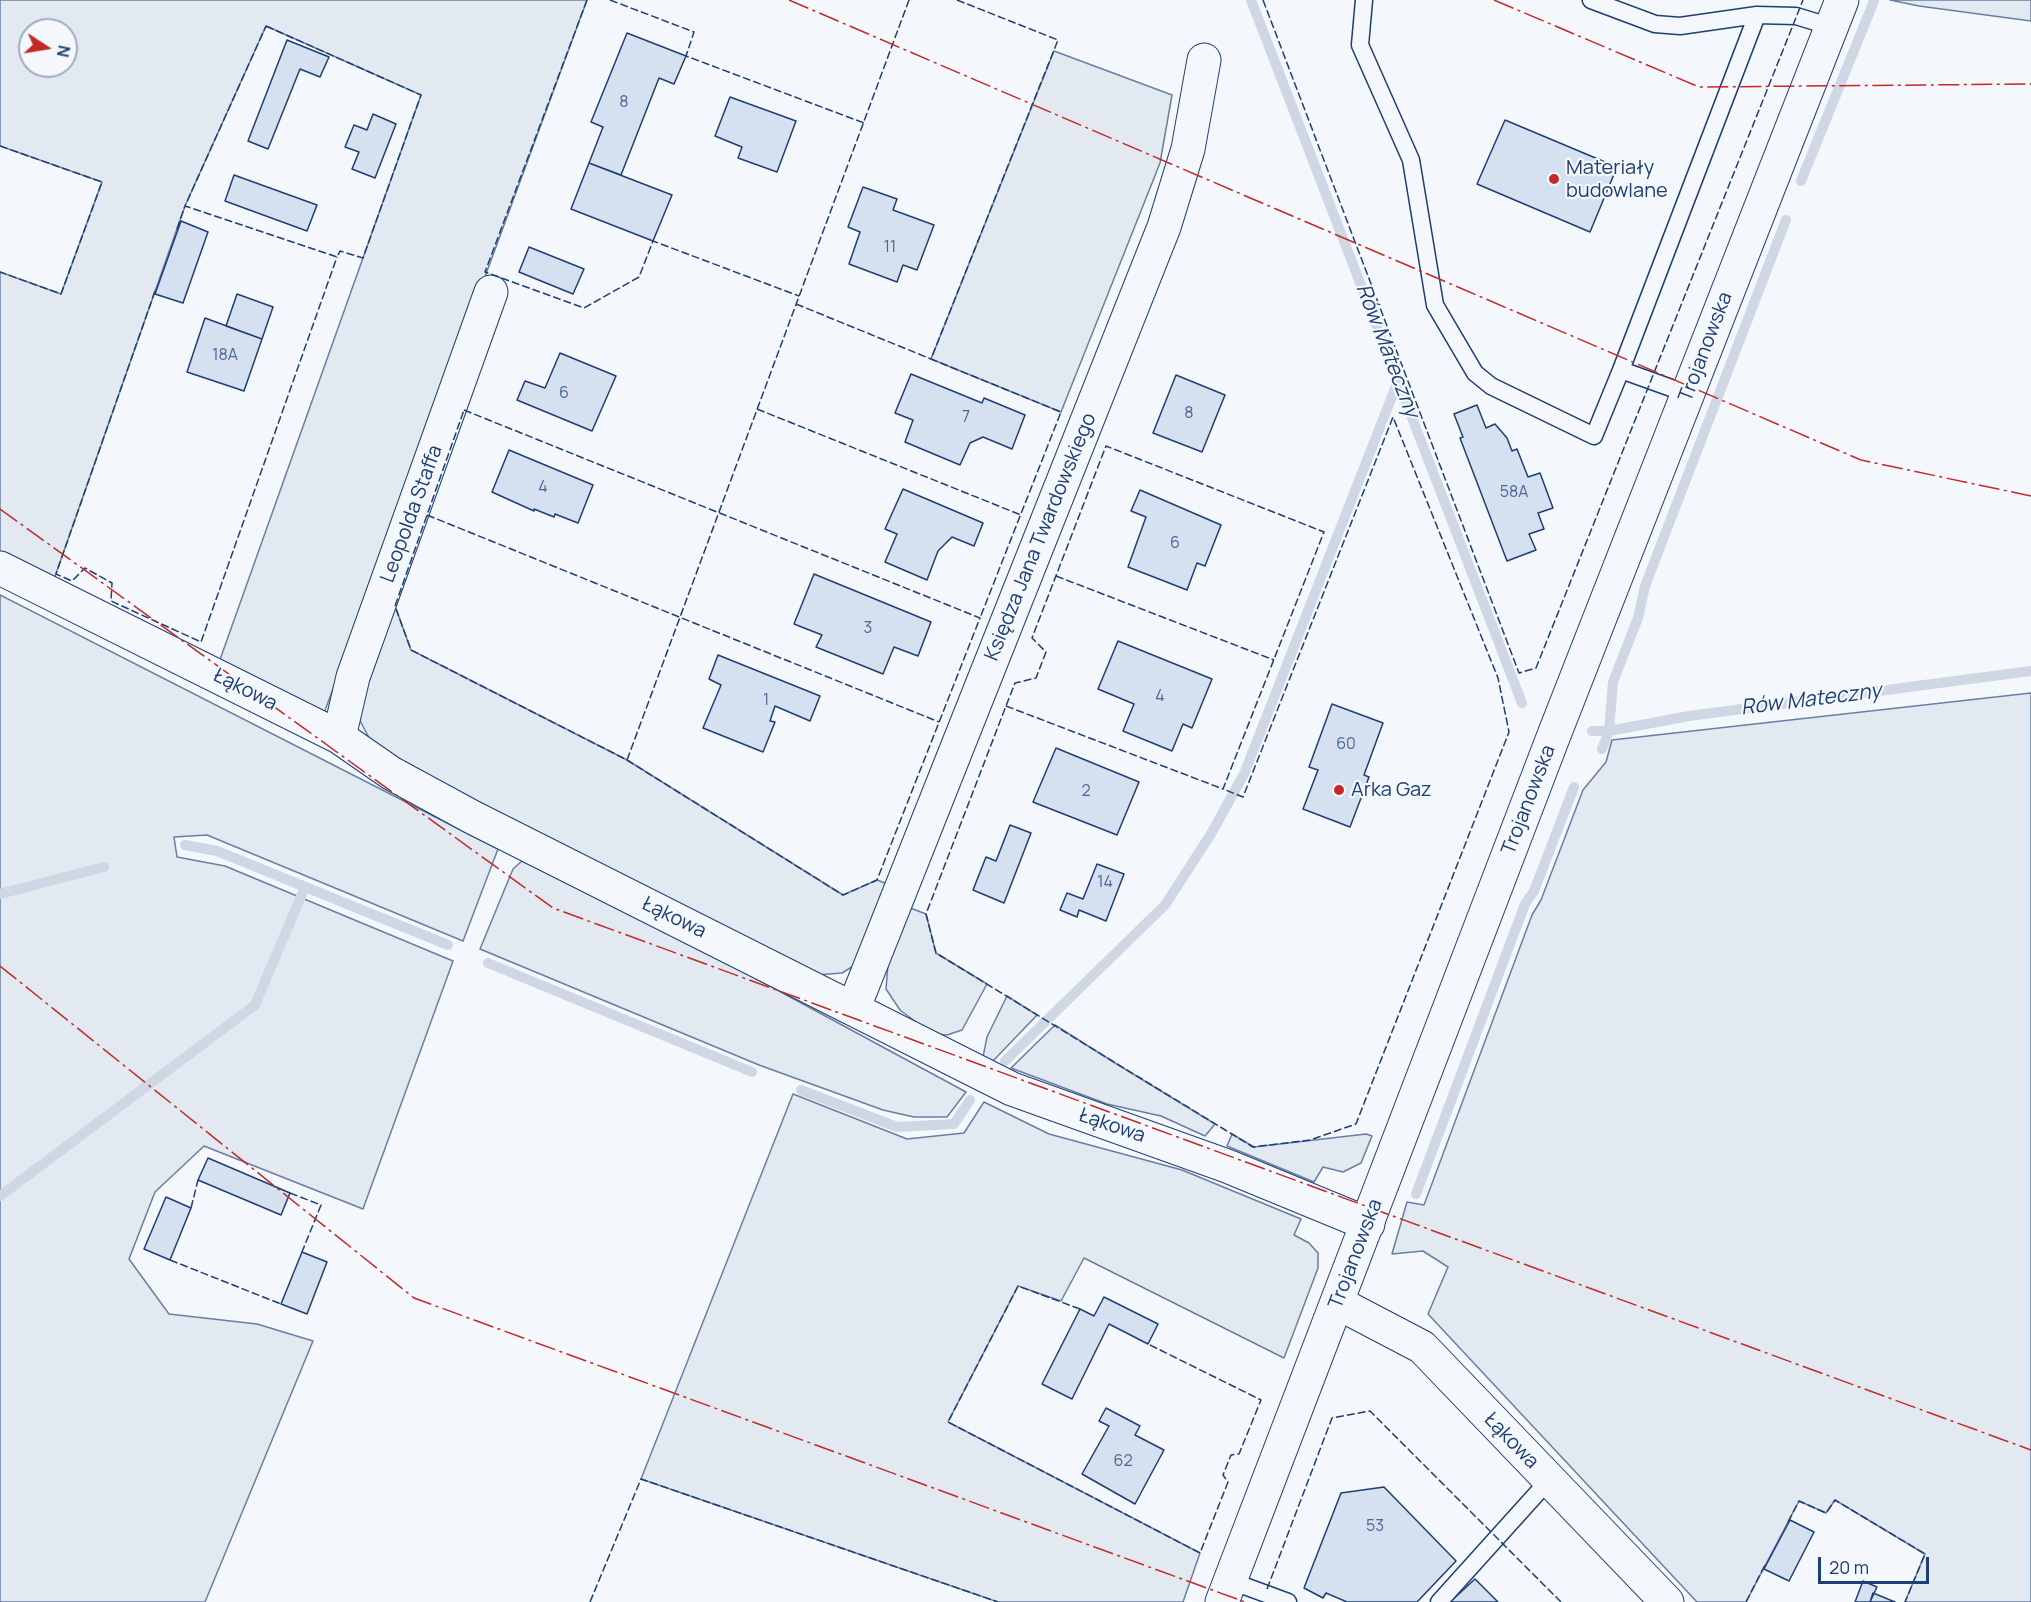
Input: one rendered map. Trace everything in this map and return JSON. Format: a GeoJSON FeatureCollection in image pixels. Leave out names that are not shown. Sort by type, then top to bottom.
{"type":"FeatureCollection","features":[{"type":"Feature","properties":{"kind":"street","name":"Trojanowska"},"geometry":{"type":"LineString","coordinates":[[1227,1591],[1837,13]]}},
{"type":"Feature","properties":{"kind":"street","name":"Księdza Jana Twardowskiego"},"geometry":{"type":"LineString","coordinates":[[854,1007],[1164,227],[1188,149],[1204,60]]}},
{"type":"Feature","properties":{"kind":"street","name":"Leopolda Staffa"},"geometry":{"type":"LineString","coordinates":[[339,737],[353,676],[491,292]]}},
{"type":"Feature","properties":{"kind":"street","name":"Łąkowa"},"geometry":{"type":"LineString","coordinates":[[0,568],[339,737],[392,773],[472,817],[854,1007],[1012,1089],[1227,1166],[1368,1224]]}},
{"type":"Feature","properties":{"kind":"street","name":"Łąkowa"},"geometry":{"type":"LineString","coordinates":[[1338,1303],[1422,1347],[1549,1480],[1656,1598]]}},
{"type":"Feature","properties":{"kind":"lane"},"geometry":{"type":"LineString","coordinates":[[1364,0],[1360,45],[1412,160],[1436,305],[1475,373],[1491,386],[1594,436],[1757,15]]}},
{"type":"Feature","properties":{"kind":"lane"},"geometry":{"type":"LineString","coordinates":[[1591,0],[1655,24],[1672,25],[1757,15],[1796,16],[1837,13]]}},
{"type":"Feature","properties":{"kind":"lane"},"geometry":{"type":"LineString","coordinates":[[1620,370],[1688,394]]}},
{"type":"Feature","properties":{"kind":"lane"},"geometry":{"type":"LineString","coordinates":[[1439,1602],[1549,1480]]}},
{"type":"Feature","properties":{"kind":"lane"},"geometry":{"type":"LineString","coordinates":[[1227,1591],[1288,1602]]}},
{"type":"Feature","properties":{"kind":"shaded area"},"geometry":{"type":"Polygon","coordinates":[[[0,0],[587,0],[323,716],[217,668],[421,95],[266,26],[185,206],[53,582],[0,554],[0,272],[61,294],[102,182],[0,146],[0,0]]]}},
{"type":"Feature","properties":{"kind":"shaded area"},"geometry":{"type":"Polygon","coordinates":[[[1890,0],[2031,0],[2031,21],[1919,6],[1890,0]]]}},
{"type":"Feature","properties":{"kind":"shaded area"},"geometry":{"type":"Polygon","coordinates":[[[1054,51],[1172,95],[1160,163],[1061,412],[931,359],[1054,51]]]}},
{"type":"Feature","properties":{"kind":"shaded area"},"geometry":{"type":"Polygon","coordinates":[[[0,595],[498,849],[463,941],[207,835],[174,837],[177,857],[225,866],[453,961],[363,1209],[204,1146],[155,1192],[129,1259],[169,1314],[257,1324],[313,1341],[205,1602],[0,1602],[0,595]]]}},
{"type":"Feature","properties":{"kind":"shaded area"},"geometry":{"type":"Polygon","coordinates":[[[395,606],[411,650],[627,760],[843,895],[877,880],[890,885],[855,965],[842,973],[817,975],[803,972],[374,747],[359,719],[360,705],[395,606]]]}},
{"type":"Feature","properties":{"kind":"shaded area"},"geometry":{"type":"Polygon","coordinates":[[[2031,693],[2031,1602],[1905,1602],[1925,1554],[1835,1500],[1826,1513],[1799,1501],[1746,1602],[1697,1602],[1428,1314],[1448,1267],[1423,1251],[1392,1254],[1407,1202],[1424,1205],[1532,915],[1541,900],[1583,790],[1606,762],[1612,740],[2031,693]]]}},
{"type":"Feature","properties":{"kind":"shaded area"},"geometry":{"type":"Polygon","coordinates":[[[522,861],[668,931],[966,1092],[947,1117],[914,1117],[883,1110],[759,1065],[480,949],[513,869],[522,861]]]}},
{"type":"Feature","properties":{"kind":"shaded area"},"geometry":{"type":"Polygon","coordinates":[[[905,906],[926,914],[936,953],[987,984],[962,1030],[947,1035],[932,1034],[900,1010],[886,989],[889,951],[905,906]]]}},
{"type":"Feature","properties":{"kind":"shaded area"},"geometry":{"type":"Polygon","coordinates":[[[1007,996],[1037,1015],[992,1062],[983,1057],[987,1037],[1007,996]]]}},
{"type":"Feature","properties":{"kind":"shaded area"},"geometry":{"type":"Polygon","coordinates":[[[1055,1025],[1215,1124],[1205,1136],[1161,1116],[1107,1104],[1011,1068],[1055,1025]]]}},
{"type":"Feature","properties":{"kind":"shaded area"},"geometry":{"type":"Polygon","coordinates":[[[793,1094],[907,1139],[964,1133],[984,1102],[1049,1134],[1182,1170],[1301,1219],[1294,1235],[1309,1243],[1318,1253],[1318,1268],[1284,1358],[1084,1258],[1061,1301],[1018,1286],[948,1422],[1200,1553],[1183,1602],[998,1602],[641,1479],[793,1094]]]}},
{"type":"Feature","properties":{"kind":"shaded area"},"geometry":{"type":"Polygon","coordinates":[[[1232,1134],[1254,1147],[1366,1134],[1372,1136],[1361,1163],[1343,1172],[1323,1167],[1314,1182],[1227,1146],[1232,1134]]]}},
{"type":"Feature","properties":{"kind":"building"},"geometry":{"type":"Polygon","coordinates":[[[627,33],[686,56],[674,84],[659,78],[621,175],[589,163],[603,127],[591,122],[627,33]]]}},
{"type":"Feature","properties":{"kind":"building"},"geometry":{"type":"Polygon","coordinates":[[[287,40],[329,57],[320,77],[300,69],[268,149],[248,141],[287,40]]]}},
{"type":"Feature","properties":{"kind":"building"},"geometry":{"type":"Polygon","coordinates":[[[730,97],[796,121],[777,172],[738,158],[742,147],[715,136],[730,97]]]}},
{"type":"Feature","properties":{"kind":"building"},"geometry":{"type":"Polygon","coordinates":[[[373,114],[396,124],[375,178],[352,169],[359,152],[345,147],[354,125],[367,130],[373,114]]]}},
{"type":"Feature","properties":{"kind":"building"},"geometry":{"type":"Polygon","coordinates":[[[1505,120],[1617,167],[1590,232],[1477,184],[1505,120]]]}},
{"type":"Feature","properties":{"kind":"building"},"geometry":{"type":"Polygon","coordinates":[[[589,163],[672,195],[653,241],[571,209],[589,163]]]}},
{"type":"Feature","properties":{"kind":"building"},"geometry":{"type":"Polygon","coordinates":[[[234,175],[317,205],[307,231],[225,201],[234,175]]]}},
{"type":"Feature","properties":{"kind":"building"},"geometry":{"type":"Polygon","coordinates":[[[863,187],[897,199],[893,210],[934,225],[917,270],[903,265],[897,282],[849,264],[860,232],[848,227],[863,187]]]}},
{"type":"Feature","properties":{"kind":"building"},"geometry":{"type":"Polygon","coordinates":[[[181,221],[208,232],[183,303],[155,294],[181,221]]]}},
{"type":"Feature","properties":{"kind":"building"},"geometry":{"type":"Polygon","coordinates":[[[529,247],[584,269],[573,294],[519,272],[529,247]]]}},
{"type":"Feature","properties":{"kind":"building"},"geometry":{"type":"Polygon","coordinates":[[[237,294],[273,307],[262,339],[226,326],[237,294]]]}},
{"type":"Feature","properties":{"kind":"building"},"geometry":{"type":"Polygon","coordinates":[[[205,318],[262,339],[244,391],[187,372],[205,318]]]}},
{"type":"Feature","properties":{"kind":"building"},"geometry":{"type":"Polygon","coordinates":[[[560,353],[616,376],[592,431],[517,400],[525,381],[545,388],[560,353]]]}},
{"type":"Feature","properties":{"kind":"building"},"geometry":{"type":"Polygon","coordinates":[[[911,374],[982,403],[984,398],[1025,415],[1012,449],[983,437],[970,443],[960,465],[905,442],[913,420],[895,413],[911,374]]]}},
{"type":"Feature","properties":{"kind":"building"},"geometry":{"type":"Polygon","coordinates":[[[1176,375],[1225,395],[1202,452],[1153,433],[1176,375]]]}},
{"type":"Feature","properties":{"kind":"building"},"geometry":{"type":"Polygon","coordinates":[[[1477,405],[1486,428],[1495,424],[1507,438],[1512,451],[1517,449],[1528,477],[1540,473],[1553,508],[1538,513],[1544,529],[1529,534],[1536,550],[1507,561],[1460,438],[1463,437],[1454,414],[1477,405]]]}},
{"type":"Feature","properties":{"kind":"building"},"geometry":{"type":"Polygon","coordinates":[[[509,450],[593,485],[578,523],[555,514],[554,517],[534,509],[534,511],[492,492],[509,450]]]}},
{"type":"Feature","properties":{"kind":"building"},"geometry":{"type":"Polygon","coordinates":[[[903,489],[983,523],[974,546],[952,537],[938,551],[927,580],[885,562],[897,534],[885,529],[903,489]]]}},
{"type":"Feature","properties":{"kind":"building"},"geometry":{"type":"Polygon","coordinates":[[[1140,490],[1221,525],[1205,566],[1197,563],[1187,590],[1128,567],[1146,517],[1131,511],[1140,490]]]}},
{"type":"Feature","properties":{"kind":"building"},"geometry":{"type":"Polygon","coordinates":[[[814,574],[931,622],[918,656],[894,647],[883,674],[816,647],[822,635],[794,624],[814,574]]]}},
{"type":"Feature","properties":{"kind":"building"},"geometry":{"type":"Polygon","coordinates":[[[1118,641],[1212,679],[1192,728],[1183,724],[1172,751],[1123,731],[1134,704],[1098,689],[1118,641]]]}},
{"type":"Feature","properties":{"kind":"building"},"geometry":{"type":"Polygon","coordinates":[[[718,655],[820,696],[810,721],[775,706],[770,721],[775,722],[763,752],[703,728],[721,685],[709,679],[718,655]]]}},
{"type":"Feature","properties":{"kind":"building"},"geometry":{"type":"Polygon","coordinates":[[[1332,704],[1383,723],[1364,775],[1369,777],[1350,827],[1303,809],[1318,770],[1309,767],[1332,704]]]}},
{"type":"Feature","properties":{"kind":"building"},"geometry":{"type":"Polygon","coordinates":[[[1056,748],[1139,782],[1117,835],[1033,802],[1056,748]]]}},
{"type":"Feature","properties":{"kind":"building"},"geometry":{"type":"Polygon","coordinates":[[[1010,825],[1031,833],[1004,903],[973,890],[986,857],[996,861],[1010,825]]]}},
{"type":"Feature","properties":{"kind":"building"},"geometry":{"type":"Polygon","coordinates":[[[1097,864],[1124,874],[1106,921],[1079,910],[1077,917],[1060,910],[1067,893],[1083,899],[1097,864]]]}},
{"type":"Feature","properties":{"kind":"building"},"geometry":{"type":"Polygon","coordinates":[[[208,1158],[290,1193],[281,1215],[198,1180],[208,1158]]]}},
{"type":"Feature","properties":{"kind":"building"},"geometry":{"type":"Polygon","coordinates":[[[166,1197],[191,1208],[170,1260],[144,1249],[166,1197]]]}},
{"type":"Feature","properties":{"kind":"building"},"geometry":{"type":"Polygon","coordinates":[[[302,1252],[327,1262],[307,1314],[281,1304],[302,1252]]]}},
{"type":"Feature","properties":{"kind":"building"},"geometry":{"type":"Polygon","coordinates":[[[1104,1297],[1158,1324],[1148,1344],[1109,1324],[1072,1399],[1042,1384],[1080,1309],[1094,1316],[1104,1297]]]}},
{"type":"Feature","properties":{"kind":"building"},"geometry":{"type":"Polygon","coordinates":[[[1106,1408],[1140,1426],[1135,1435],[1164,1450],[1135,1504],[1082,1474],[1109,1426],[1099,1421],[1106,1408]]]}},
{"type":"Feature","properties":{"kind":"building"},"geometry":{"type":"Polygon","coordinates":[[[1384,1487],[1456,1561],[1417,1602],[1347,1602],[1326,1593],[1323,1598],[1304,1588],[1341,1493],[1384,1487]]]}},
{"type":"Feature","properties":{"kind":"building"},"geometry":{"type":"Polygon","coordinates":[[[1790,1520],[1814,1532],[1789,1581],[1764,1569],[1790,1520]]]}},
{"type":"Feature","properties":{"kind":"building"},"geometry":{"type":"Polygon","coordinates":[[[1475,1579],[1498,1602],[1450,1602],[1475,1579]]]}},
{"type":"Feature","properties":{"kind":"building"},"geometry":{"type":"Polygon","coordinates":[[[1863,1581],[1877,1587],[1870,1602],[1855,1602],[1863,1581]]]}},
{"type":"Feature","properties":{"kind":"building"},"geometry":{"type":"Polygon","coordinates":[[[1873,1593],[1895,1602],[1870,1602],[1873,1593]]]}},
{"type":"Feature","properties":{"kind":"waterway","name":"Rów Mateczny"},"geometry":{"type":"LineString","coordinates":[[1251,0],[1522,703]]}},
{"type":"Feature","properties":{"kind":"waterway"},"geometry":{"type":"LineString","coordinates":[[1801,181],[1874,1]]}},
{"type":"Feature","properties":{"kind":"waterway"},"geometry":{"type":"LineString","coordinates":[[1602,749],[1609,731],[1613,682],[1638,618],[1645,586],[1786,220]]}},
{"type":"Feature","properties":{"kind":"waterway"},"geometry":{"type":"LineString","coordinates":[[1005,1061],[1165,905],[1211,834],[1244,774],[1398,381]]}},
{"type":"Feature","properties":{"kind":"waterway","name":"Rów Mateczny"},"geometry":{"type":"LineString","coordinates":[[1592,731],[1609,731],[1689,716],[2031,671]]}},
{"type":"Feature","properties":{"kind":"waterway"},"geometry":{"type":"LineString","coordinates":[[1416,1194],[1525,904],[1534,891],[1574,787]]}},
{"type":"Feature","properties":{"kind":"waterway"},"geometry":{"type":"LineString","coordinates":[[185,845],[217,851],[448,945]]}},
{"type":"Feature","properties":{"kind":"waterway"},"geometry":{"type":"LineString","coordinates":[[0,894],[104,867]]}},
{"type":"Feature","properties":{"kind":"waterway"},"geometry":{"type":"LineString","coordinates":[[0,1196],[255,1005],[305,887]]}},
{"type":"Feature","properties":{"kind":"waterway"},"geometry":{"type":"LineString","coordinates":[[488,963],[752,1072]]}},
{"type":"Feature","properties":{"kind":"waterway"},"geometry":{"type":"LineString","coordinates":[[801,1090],[897,1127],[954,1124],[970,1100]]}},
{"type":"Feature","properties":{"kind":"fence"},"geometry":{"type":"LineString","coordinates":[[587,0],[485,272],[584,308],[639,277],[653,241],[799,296]]}},
{"type":"Feature","properties":{"kind":"fence"},"geometry":{"type":"LineString","coordinates":[[610,0],[694,32],[686,56],[864,123]]}},
{"type":"Feature","properties":{"kind":"fence"},"geometry":{"type":"LineString","coordinates":[[627,760],[909,0]]}},
{"type":"Feature","properties":{"kind":"fence"},"geometry":{"type":"LineString","coordinates":[[957,0],[1058,40],[931,359],[1061,412],[980,618]]}},
{"type":"Feature","properties":{"kind":"fence"},"geometry":{"type":"LineString","coordinates":[[1263,0],[1519,673],[1536,668],[1803,0]]}},
{"type":"Feature","properties":{"kind":"fence"},"geometry":{"type":"LineString","coordinates":[[266,26],[421,95],[363,258],[340,251],[337,257],[185,206],[266,26]]}},
{"type":"Feature","properties":{"kind":"fence"},"geometry":{"type":"LineString","coordinates":[[0,146],[102,182],[61,294],[0,272]]}},
{"type":"Feature","properties":{"kind":"fence"},"geometry":{"type":"LineString","coordinates":[[177,229],[185,206]]}},
{"type":"Feature","properties":{"kind":"fence"},"geometry":{"type":"LineString","coordinates":[[155,291],[56,574],[72,581],[85,568],[112,583],[111,601],[201,642],[337,257]]}},
{"type":"Feature","properties":{"kind":"fence"},"geometry":{"type":"LineString","coordinates":[[796,304],[931,359]]}},
{"type":"Feature","properties":{"kind":"fence"},"geometry":{"type":"LineString","coordinates":[[757,409],[1021,515]]}},
{"type":"Feature","properties":{"kind":"fence"},"geometry":{"type":"LineString","coordinates":[[464,410],[980,618],[877,880],[843,895],[627,760],[411,650],[395,606],[464,410]]}},
{"type":"Feature","properties":{"kind":"fence"},"geometry":{"type":"LineString","coordinates":[[1006,706],[1223,789],[1324,532],[1106,446],[1032,638],[1046,652],[1036,678],[1015,683],[1006,706],[926,914],[936,953],[1253,1147],[1310,1140],[1356,1124],[1509,732],[1498,678],[1393,417],[1243,797],[1223,789]]}},
{"type":"Feature","properties":{"kind":"fence"},"geometry":{"type":"LineString","coordinates":[[427,515],[939,722]]}},
{"type":"Feature","properties":{"kind":"fence"},"geometry":{"type":"LineString","coordinates":[[1056,576],[1274,660]]}},
{"type":"Feature","properties":{"kind":"fence"},"geometry":{"type":"LineString","coordinates":[[191,1208],[198,1180]]}},
{"type":"Feature","properties":{"kind":"fence"},"geometry":{"type":"LineString","coordinates":[[290,1193],[321,1205],[302,1252]]}},
{"type":"Feature","properties":{"kind":"fence"},"geometry":{"type":"LineString","coordinates":[[170,1260],[281,1304]]}},
{"type":"Feature","properties":{"kind":"fence"},"geometry":{"type":"LineString","coordinates":[[1080,1309],[1018,1286],[948,1422],[1200,1553],[1228,1482],[1223,1475],[1231,1455],[1239,1454],[1261,1400],[1148,1344]]}},
{"type":"Feature","properties":{"kind":"fence"},"geometry":{"type":"LineString","coordinates":[[1267,1589],[1332,1418],[1370,1411],[1561,1602]]}},
{"type":"Feature","properties":{"kind":"fence"},"geometry":{"type":"LineString","coordinates":[[590,1602],[641,1479],[998,1602]]}},
{"type":"Feature","properties":{"kind":"fence"},"geometry":{"type":"LineString","coordinates":[[1788,1522],[1799,1501],[1826,1513],[1835,1500],[1925,1554],[1905,1602]]}},
{"type":"Feature","properties":{"kind":"fence"},"geometry":{"type":"LineString","coordinates":[[1746,1602],[1765,1565]]}},
{"type":"Feature","properties":{"kind":"power"},"geometry":{"type":"LineString","coordinates":[[789,0],[1861,460],[2031,496]]}},
{"type":"Feature","properties":{"kind":"power"},"geometry":{"type":"LineString","coordinates":[[1494,0],[1699,87],[2031,84]]}},
{"type":"Feature","properties":{"kind":"power"},"geometry":{"type":"LineString","coordinates":[[0,509],[553,908],[2031,1450]]}},
{"type":"Feature","properties":{"kind":"power"},"geometry":{"type":"LineString","coordinates":[[0,966],[414,1298],[1245,1602]]}},
{"type":"Feature","properties":{"kind":"place","name":"Materiały budowlane"},"geometry":{"type":"Point","coordinates":[1554,179]}},
{"type":"Feature","properties":{"kind":"place","name":"Arka Gaz"},"geometry":{"type":"Point","coordinates":[1339,790]}}]}
